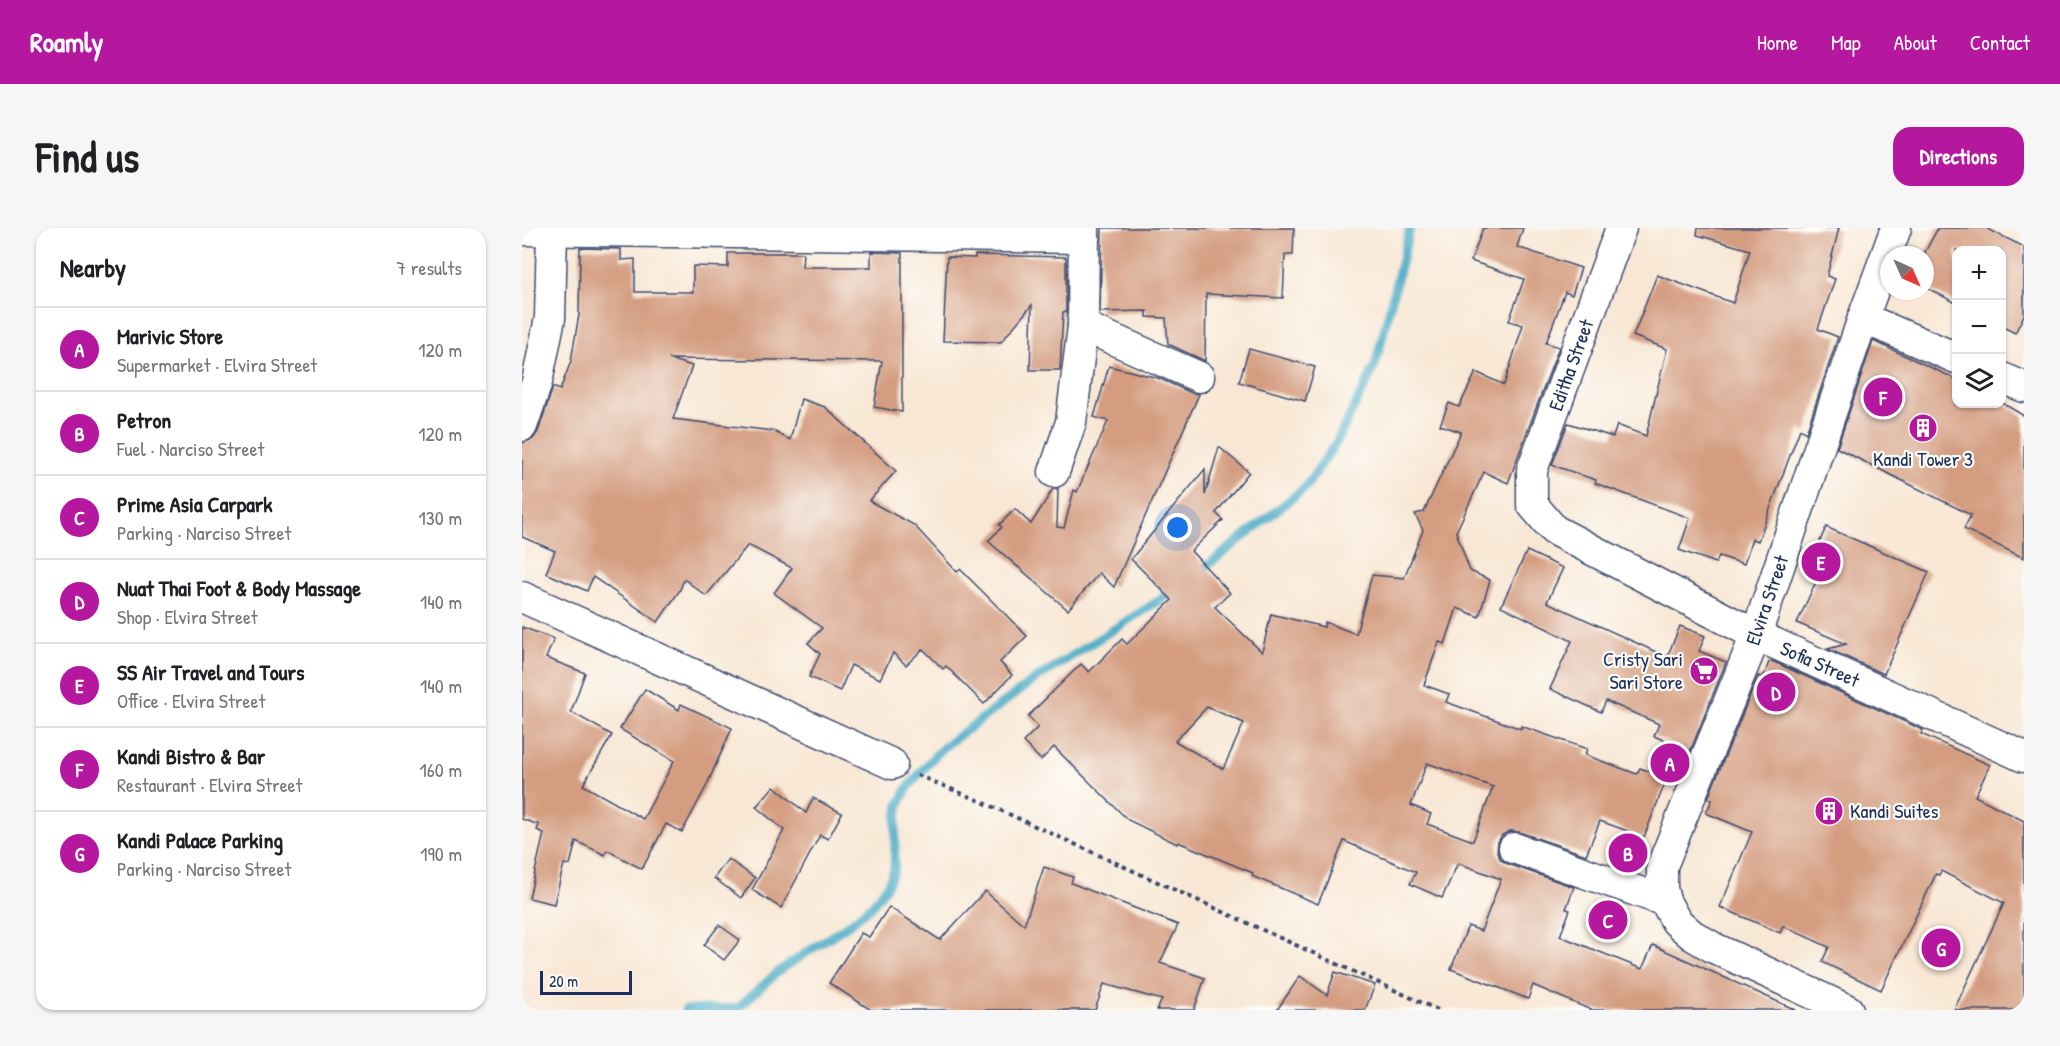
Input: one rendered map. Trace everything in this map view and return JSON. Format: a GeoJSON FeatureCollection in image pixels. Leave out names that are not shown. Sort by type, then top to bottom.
{"type":"FeatureCollection","features":[{"type":"Feature","properties":{"kind":"street","name":"Editha Street"},"geometry":{"type":"LineString","coordinates":[[1532,504],[1532,470],[1621,228]]}},
{"type":"Feature","properties":{"kind":"street","name":"Elvira Street"},"geometry":{"type":"LineString","coordinates":[[1665,901],[1662,888],[1662,866],[1756,635],[1863,318],[1896,228]]}},
{"type":"Feature","properties":{"kind":"street"},"geometry":{"type":"LineString","coordinates":[[522,230],[1084,233],[1083,326],[1073,411],[1054,472]]}},
{"type":"Feature","properties":{"kind":"street"},"geometry":{"type":"LineString","coordinates":[[522,426],[537,382],[550,318],[552,230]]}},
{"type":"Feature","properties":{"kind":"street"},"geometry":{"type":"LineString","coordinates":[[1863,318],[1952,356]]}},
{"type":"Feature","properties":{"kind":"street"},"geometry":{"type":"LineString","coordinates":[[1083,326],[1199,377]]}},
{"type":"Feature","properties":{"kind":"street"},"geometry":{"type":"LineString","coordinates":[[2006,380],[2024,387]]}},
{"type":"Feature","properties":{"kind":"street","name":"Sofia Street"},"geometry":{"type":"LineString","coordinates":[[1532,504],[1554,530],[1756,635],[2024,757]]}},
{"type":"Feature","properties":{"kind":"street"},"geometry":{"type":"LineString","coordinates":[[522,597],[892,764]]}},
{"type":"Feature","properties":{"kind":"street"},"geometry":{"type":"LineString","coordinates":[[1514,848],[1665,901],[1676,921],[1714,948],[1848,1010]]}},
{"type":"Feature","properties":{"kind":"path"},"geometry":{"type":"LineString","coordinates":[[892,764],[978,800],[1438,1010]]}},
{"type":"Feature","properties":{"kind":"building"},"geometry":{"type":"Polygon","coordinates":[[[1102,228],[1294,228],[1293,255],[1285,255],[1283,298],[1206,294],[1205,361],[1168,344],[1166,318],[1147,317],[1147,311],[1100,312],[1102,228]]]}},
{"type":"Feature","properties":{"kind":"building"},"geometry":{"type":"Polygon","coordinates":[[[1483,228],[1523,228],[1517,247],[1581,268],[1572,295],[1565,292],[1546,343],[1559,347],[1508,483],[1484,472],[1456,532],[1470,571],[1490,580],[1479,617],[1457,608],[1445,644],[1439,642],[1424,685],[1449,694],[1446,702],[1521,729],[1521,726],[1587,749],[1585,755],[1637,774],[1640,768],[1667,778],[1644,837],[1600,821],[1586,855],[1519,832],[1510,831],[1502,835],[1498,842],[1497,852],[1501,860],[1574,887],[1566,909],[1570,910],[1560,936],[1642,969],[1653,945],[1796,1010],[1591,1010],[1533,985],[1528,999],[1451,969],[1468,926],[1481,931],[1501,879],[1458,863],[1442,898],[1410,884],[1416,872],[1344,841],[1318,904],[1252,876],[1253,873],[1178,842],[1177,844],[1128,820],[1054,747],[1041,760],[1023,742],[1038,727],[1028,716],[1081,664],[1089,672],[1122,639],[1127,644],[1172,600],[1131,559],[1205,469],[1205,495],[1219,447],[1249,472],[1216,513],[1223,520],[1191,551],[1230,593],[1215,607],[1262,652],[1271,614],[1324,627],[1325,622],[1356,634],[1372,575],[1404,578],[1423,530],[1415,514],[1424,512],[1461,432],[1440,425],[1449,403],[1459,407],[1476,372],[1504,385],[1523,325],[1509,321],[1524,279],[1471,261],[1483,228]],[[1207,707],[1175,741],[1223,769],[1244,723],[1207,707]],[[1427,763],[1411,805],[1431,814],[1427,824],[1473,841],[1493,787],[1427,763]]]}},
{"type":"Feature","properties":{"kind":"building"},"geometry":{"type":"Polygon","coordinates":[[[1698,228],[1839,228],[1827,276],[1835,279],[1818,329],[1838,337],[1806,433],[1800,429],[1758,541],[1752,539],[1744,564],[1719,556],[1716,563],[1679,550],[1690,518],[1552,465],[1568,423],[1613,437],[1617,425],[1646,436],[1667,349],[1633,336],[1657,275],[1733,303],[1750,250],[1697,235],[1698,228]]]}},
{"type":"Feature","properties":{"kind":"building"},"geometry":{"type":"Polygon","coordinates":[[[1938,228],[1986,228],[2024,247],[2024,315],[2015,333],[2006,328],[2006,246],[1952,246],[1952,301],[1934,292],[1934,246],[1928,246],[1938,228]]]}},
{"type":"Feature","properties":{"kind":"building"},"geometry":{"type":"Polygon","coordinates":[[[580,248],[621,249],[621,260],[635,259],[635,292],[693,292],[693,266],[728,267],[728,253],[803,253],[802,267],[871,267],[871,252],[902,253],[902,412],[874,407],[882,361],[669,359],[692,366],[673,419],[773,431],[790,440],[801,399],[825,407],[896,471],[869,501],[914,525],[957,572],[960,569],[1027,636],[1000,662],[1012,675],[984,704],[946,666],[943,669],[923,649],[906,665],[893,653],[880,679],[851,665],[840,691],[809,677],[820,654],[808,643],[822,628],[774,593],[792,568],[748,545],[706,596],[684,579],[680,590],[658,622],[593,577],[587,591],[546,573],[555,551],[522,537],[522,443],[533,439],[538,432],[553,387],[560,390],[571,361],[579,315],[580,248]]]}},
{"type":"Feature","properties":{"kind":"building"},"geometry":{"type":"Polygon","coordinates":[[[975,255],[1066,257],[1066,312],[1063,312],[1060,370],[1030,370],[1032,305],[1001,342],[943,341],[947,257],[975,258],[975,255]]]}},
{"type":"Feature","properties":{"kind":"building","name":"Kandi Tower 3"},"geometry":{"type":"Polygon","coordinates":[[[1873,341],[1952,377],[1952,408],[2006,408],[2006,405],[2024,416],[2024,558],[1964,529],[1971,515],[1837,448],[1873,341]]]}},
{"type":"Feature","properties":{"kind":"building"},"geometry":{"type":"Polygon","coordinates":[[[1249,349],[1315,367],[1305,401],[1239,382],[1249,349]]]}},
{"type":"Feature","properties":{"kind":"building"},"geometry":{"type":"Polygon","coordinates":[[[1109,366],[1158,378],[1199,394],[1114,587],[1099,573],[1068,610],[988,541],[1002,527],[999,525],[1015,509],[1031,524],[1053,489],[1058,489],[1057,527],[1064,528],[1074,490],[1077,492],[1108,421],[1094,417],[1109,366]]]}},
{"type":"Feature","properties":{"kind":"building"},"geometry":{"type":"Polygon","coordinates":[[[1826,527],[1929,572],[1884,674],[1828,649],[1846,644],[1797,623],[1819,575],[1808,570],[1826,527]]]}},
{"type":"Feature","properties":{"kind":"building"},"geometry":{"type":"Polygon","coordinates":[[[1527,551],[1563,568],[1547,602],[1667,657],[1680,626],[1705,636],[1699,651],[1726,662],[1677,784],[1667,780],[1680,747],[1654,736],[1659,724],[1606,701],[1601,712],[1550,689],[1572,641],[1501,606],[1527,551]]]}},
{"type":"Feature","properties":{"kind":"building"},"geometry":{"type":"Polygon","coordinates":[[[522,627],[554,639],[546,658],[585,673],[571,712],[612,735],[583,785],[643,819],[674,761],[620,729],[645,689],[679,710],[681,704],[732,728],[706,787],[682,832],[666,824],[642,869],[607,850],[605,855],[576,841],[570,865],[564,864],[554,904],[529,898],[544,833],[537,830],[539,825],[522,819],[522,627]]]}},
{"type":"Feature","properties":{"kind":"building"},"geometry":{"type":"Polygon","coordinates":[[[1772,661],[1923,730],[1921,734],[1990,765],[1975,796],[2024,821],[2024,1010],[1954,1010],[2004,903],[1941,871],[1939,875],[1936,874],[1881,990],[1822,962],[1829,947],[1783,926],[1780,933],[1720,907],[1752,832],[1706,813],[1712,800],[1708,798],[1758,676],[1763,678],[1769,662],[1772,661]]]}},
{"type":"Feature","properties":{"kind":"building"},"geometry":{"type":"Polygon","coordinates":[[[774,786],[806,813],[813,798],[842,813],[828,839],[820,835],[781,908],[752,890],[784,830],[756,807],[774,786]]]}},
{"type":"Feature","properties":{"kind":"building"},"geometry":{"type":"Polygon","coordinates":[[[728,859],[755,878],[741,898],[714,878],[728,859]]]}},
{"type":"Feature","properties":{"kind":"building"},"geometry":{"type":"Polygon","coordinates":[[[1044,867],[1073,877],[1071,883],[1178,925],[1160,963],[1205,978],[1194,1010],[1157,1010],[1162,1000],[1104,984],[1095,1010],[871,1010],[829,983],[861,933],[869,937],[889,907],[940,940],[985,891],[1024,925],[1044,867]]]}},
{"type":"Feature","properties":{"kind":"building"},"geometry":{"type":"Polygon","coordinates":[[[719,925],[740,940],[724,960],[704,945],[719,925]]]}},
{"type":"Feature","properties":{"kind":"building"},"geometry":{"type":"Polygon","coordinates":[[[1335,972],[1375,985],[1365,1010],[1277,1010],[1300,976],[1327,995],[1335,972]]]}},
{"type":"Feature","properties":{"kind":"waterway"},"geometry":{"type":"LineString","coordinates":[[1198,573],[1306,487],[1337,441],[1375,366],[1410,228]]}},
{"type":"Feature","properties":{"kind":"waterway"},"geometry":{"type":"LineString","coordinates":[[685,1010],[738,1008],[779,971],[851,923],[872,905],[887,886],[894,870],[899,805],[907,789],[932,759],[945,746],[1034,680],[1177,589]]}},
{"type":"Feature","properties":{"kind":"place","name":"Kandi Bistro & Bar"},"geometry":{"type":"Point","coordinates":[1883,397]}},
{"type":"Feature","properties":{"kind":"place","name":"Kandi Tower 3"},"geometry":{"type":"Point","coordinates":[1923,428]}},
{"type":"Feature","properties":{"kind":"place","name":"SS Air Travel and Tours"},"geometry":{"type":"Point","coordinates":[1821,562]}},
{"type":"Feature","properties":{"kind":"place","name":"Cristy Sari Sari Store"},"geometry":{"type":"Point","coordinates":[1704,671]}},
{"type":"Feature","properties":{"kind":"place","name":"Nuat Thai Foot & Body Massage"},"geometry":{"type":"Point","coordinates":[1776,692]}},
{"type":"Feature","properties":{"kind":"place","name":"Marivic Store"},"geometry":{"type":"Point","coordinates":[1670,763]}},
{"type":"Feature","properties":{"kind":"place","name":"Kandi Suites"},"geometry":{"type":"Point","coordinates":[1829,811]}},
{"type":"Feature","properties":{"kind":"place","name":"Petron"},"geometry":{"type":"Point","coordinates":[1628,853]}},
{"type":"Feature","properties":{"kind":"place","name":"Prime Asia Carpark"},"geometry":{"type":"Point","coordinates":[1608,920]}},
{"type":"Feature","properties":{"kind":"place","name":"Kandi Palace Parking"},"geometry":{"type":"Point","coordinates":[1941,948]}}]}
